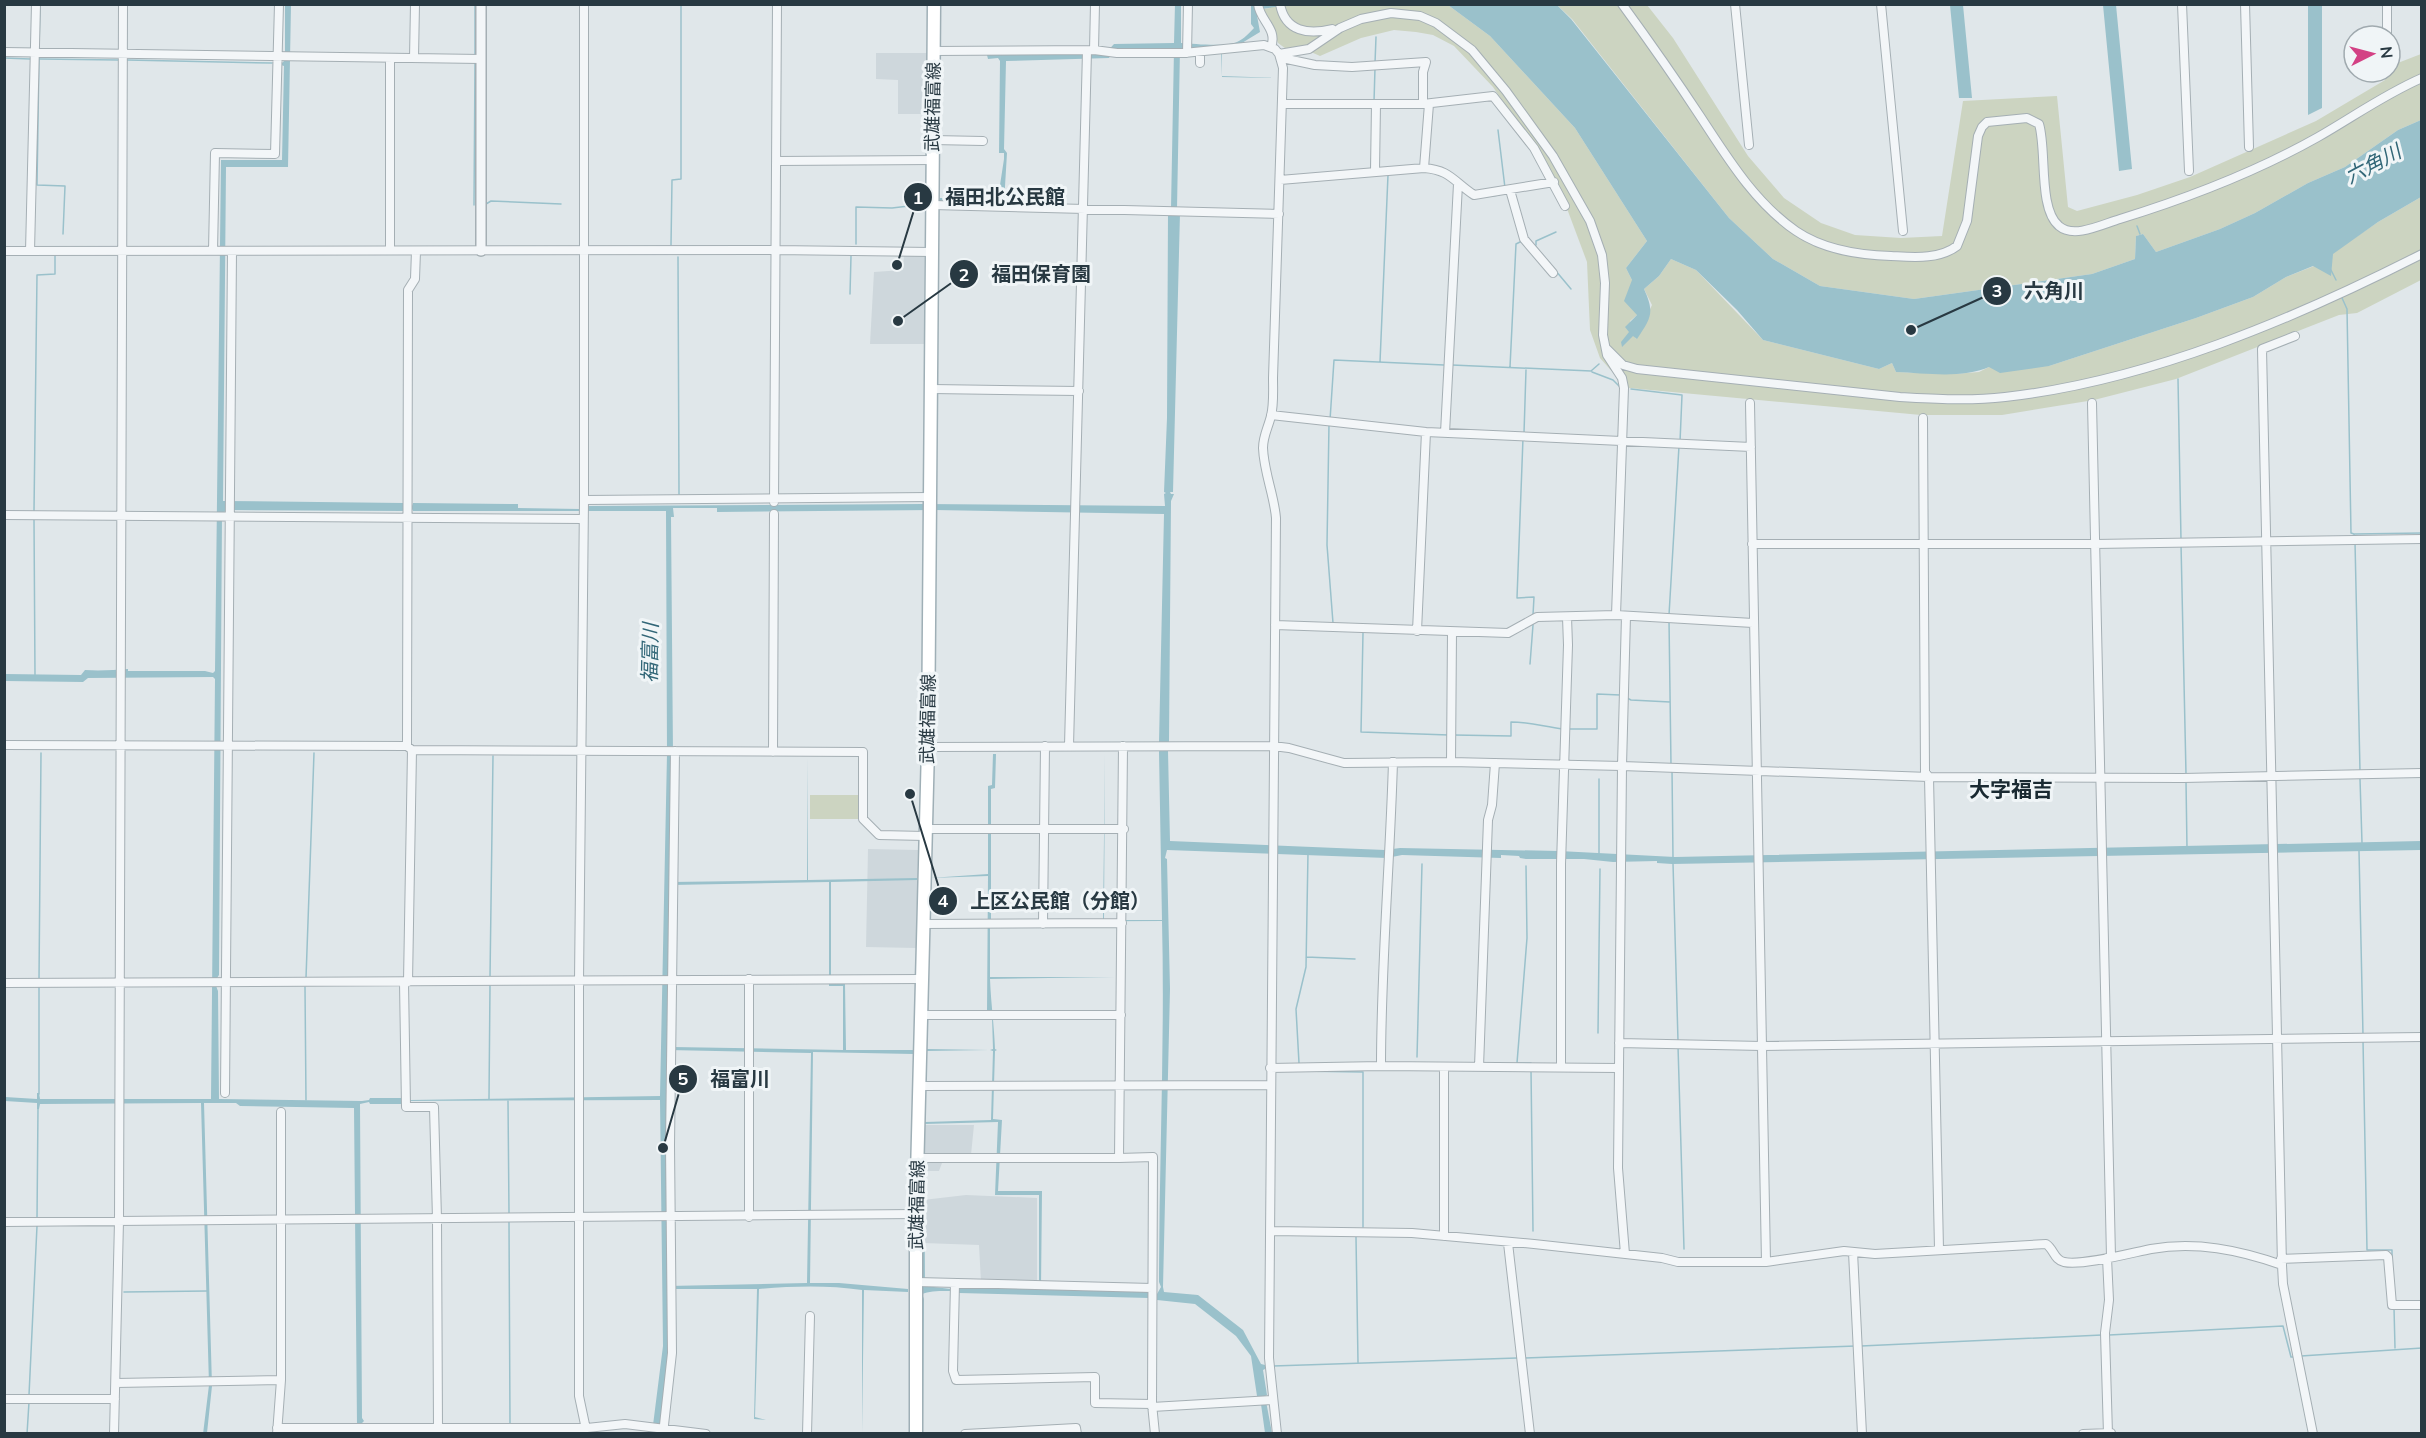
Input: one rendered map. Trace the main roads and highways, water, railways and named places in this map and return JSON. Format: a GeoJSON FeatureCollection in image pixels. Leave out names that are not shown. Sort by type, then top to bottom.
{"type":"FeatureCollection","features":[{"type":"Feature","properties":{"kind":"main road","name":"武雄福富線"},"geometry":{"type":"LineString","coordinates":[[916,1434],[921,1282],[916,1214],[921,1158],[920,1015],[928,747],[934,4]]}},
{"type":"Feature","properties":{"kind":"water"},"geometry":{"type":"Polygon","coordinates":[[[1175,4],[1181,5],[1181,43],[1210,45],[1232,44],[1248,34],[1254,28],[1251,24],[1251,5],[1287,5],[1256,10],[1260,32],[1237,46],[1222,48],[1222,76],[1278,78],[1222,77],[1221,48],[1180,49],[1177,208],[1180,213],[1173,492],[1170,492],[1174,494],[1171,501],[1169,742],[1166,750],[1168,751],[1170,841],[1385,850],[1400,848],[1559,851],[1675,857],[2421,841],[2421,850],[1672,864],[1657,863],[1657,861],[1526,859],[1519,856],[1501,855],[1501,858],[1402,855],[1387,858],[1167,850],[1165,858],[1167,859],[1170,989],[1163,1287],[1164,1292],[1198,1295],[1243,1330],[1261,1364],[1265,1365],[1263,1370],[1267,1395],[1265,1396],[1272,1433],[1265,1433],[1251,1356],[1236,1336],[1195,1304],[1157,1300],[1156,1296],[1149,1298],[944,1291],[922,1294],[924,1299],[923,1433],[921,1433],[922,1160],[926,1049],[989,1050],[926,1051],[925,1122],[991,1120],[993,1051],[990,1050],[993,1049],[992,1017],[987,1012],[988,876],[930,878],[988,874],[988,786],[992,785],[993,754],[996,754],[995,788],[991,789],[991,920],[1103,920],[1105,753],[1104,920],[1162,920],[1159,752],[1161,743],[1159,742],[1164,514],[935,510],[717,512],[717,508],[673,508],[674,517],[671,517],[673,755],[671,882],[807,880],[808,758],[808,880],[917,878],[917,880],[831,882],[831,984],[845,984],[846,1050],[913,1050],[913,1054],[813,1052],[810,1283],[908,1289],[908,1292],[864,1290],[862,1433],[862,1290],[810,1286],[759,1289],[755,1417],[766,1420],[754,1419],[757,1289],[673,1289],[668,1365],[660,1423],[657,1425],[659,1433],[652,1433],[663,1346],[660,1100],[403,1101],[402,1104],[370,1104],[369,1102],[360,1104],[362,1418],[364,1421],[361,1424],[360,1434],[355,1433],[357,1433],[357,1425],[354,1108],[204,1103],[212,1386],[207,1433],[203,1434],[209,1385],[201,1103],[40,1104],[37,1109],[37,1103],[5,1101],[5,1097],[37,1099],[37,1093],[39,1093],[40,1099],[211,1099],[215,679],[213,677],[88,678],[83,682],[5,681],[5,674],[81,675],[85,670],[128,669],[128,671],[205,671],[213,673],[215,671],[221,160],[282,160],[284,66],[272,62],[282,63],[285,60],[285,5],[291,5],[288,167],[226,167],[223,501],[403,503],[403,506],[412,506],[413,503],[518,504],[518,508],[580,509],[587,506],[924,504],[1165,506],[1168,213],[1171,208],[1174,49],[1114,49],[1109,58],[1006,61],[1004,149],[1007,153],[1004,203],[937,202],[937,198],[998,198],[1004,159],[1004,153],[999,153],[1000,61],[998,58],[988,59],[987,55],[1104,55],[1114,44],[1174,43],[1175,4]],[[403,508],[403,511],[228,510],[222,513],[219,975],[216,984],[218,991],[219,1099],[362,1101],[370,1098],[410,1100],[660,1096],[667,754],[666,511],[413,511],[403,508]],[[829,882],[671,885],[673,1047],[843,1050],[843,986],[829,986],[829,882]],[[1162,921],[990,922],[990,977],[1115,977],[990,979],[995,1049],[997,1050],[995,1051],[993,1119],[1002,1120],[998,1191],[1042,1191],[1041,1288],[1148,1291],[1157,1294],[1161,1287],[1159,1282],[1162,921]],[[668,1050],[668,1286],[807,1283],[811,1053],[668,1050]],[[998,1122],[924,1124],[925,1286],[951,1289],[958,1287],[1039,1288],[1039,1195],[995,1195],[998,1122]]]}},
{"type":"Feature","properties":{"kind":"water","name":"六角川"},"geometry":{"type":"Polygon","coordinates":[[[1448,5],[1557,5],[1571,19],[1729,218],[1773,259],[1820,286],[1914,299],[2092,274],[2135,259],[2136,236],[2143,234],[2156,252],[2220,229],[2255,213],[2308,183],[2345,167],[2398,130],[2421,120],[2421,197],[2378,222],[2333,254],[2331,276],[2313,266],[2286,277],[2253,297],[2049,366],[2000,373],[1989,367],[1955,374],[1896,372],[1892,363],[1879,369],[1763,340],[1737,310],[1696,270],[1671,259],[1659,276],[1644,289],[1650,304],[1650,315],[1646,326],[1637,339],[1633,336],[1622,347],[1621,342],[1629,332],[1625,327],[1637,315],[1624,301],[1632,280],[1626,268],[1647,241],[1575,128],[1490,36],[1448,5]]]}},
{"type":"Feature","properties":{"kind":"water"},"geometry":{"type":"Polygon","coordinates":[[[1950,5],[1963,5],[1972,98],[1959,98],[1950,5]]]}},
{"type":"Feature","properties":{"kind":"water"},"geometry":{"type":"Polygon","coordinates":[[[2103,5],[2116,5],[2132,169],[2119,171],[2103,5]]]}},
{"type":"Feature","properties":{"kind":"water"},"geometry":{"type":"Polygon","coordinates":[[[2308,5],[2322,5],[2322,108],[2308,115],[2308,5]]]}},
{"type":"Feature","properties":{"kind":"waterway"},"geometry":{"type":"LineString","coordinates":[[39,49],[40,4]]}},
{"type":"Feature","properties":{"kind":"waterway"},"geometry":{"type":"LineString","coordinates":[[475,4],[475,57]]}},
{"type":"Feature","properties":{"kind":"waterway"},"geometry":{"type":"LineString","coordinates":[[671,245],[672,180],[681,179],[681,4]]}},
{"type":"Feature","properties":{"kind":"waterway"},"geometry":{"type":"LineString","coordinates":[[1375,63],[1376,37]]}},
{"type":"Feature","properties":{"kind":"waterway"},"geometry":{"type":"LineString","coordinates":[[39,57],[37,185],[65,186],[63,234]]}},
{"type":"Feature","properties":{"kind":"waterway"},"geometry":{"type":"LineString","coordinates":[[4,58],[30,59]]}},
{"type":"Feature","properties":{"kind":"waterway"},"geometry":{"type":"LineString","coordinates":[[40,59],[118,60]]}},
{"type":"Feature","properties":{"kind":"waterway"},"geometry":{"type":"LineString","coordinates":[[127,60],[272,63]]}},
{"type":"Feature","properties":{"kind":"waterway"},"geometry":{"type":"LineString","coordinates":[[474,205],[475,62]]}},
{"type":"Feature","properties":{"kind":"waterway"},"geometry":{"type":"LineString","coordinates":[[1374,102],[1375,68]]}},
{"type":"Feature","properties":{"kind":"waterway"},"geometry":{"type":"LineString","coordinates":[[1498,130],[1505,188]]}},
{"type":"Feature","properties":{"kind":"waterway"},"geometry":{"type":"LineString","coordinates":[[1371,168],[1372,152]]}},
{"type":"Feature","properties":{"kind":"waterway"},"geometry":{"type":"LineString","coordinates":[[1380,362],[1388,175],[1382,175]]}},
{"type":"Feature","properties":{"kind":"waterway"},"geometry":{"type":"LineString","coordinates":[[1483,197],[1499,195]]}},
{"type":"Feature","properties":{"kind":"waterway"},"geometry":{"type":"LineString","coordinates":[[486,204],[491,201],[561,204]]}},
{"type":"Feature","properties":{"kind":"waterway"},"geometry":{"type":"LineString","coordinates":[[856,244],[856,207],[892,208],[926,204],[927,201]]}},
{"type":"Feature","properties":{"kind":"waterway"},"geometry":{"type":"LineString","coordinates":[[2137,226],[2140,234]]}},
{"type":"Feature","properties":{"kind":"waterway"},"geometry":{"type":"LineString","coordinates":[[1536,245],[1536,241],[1556,232]]}},
{"type":"Feature","properties":{"kind":"waterway"},"geometry":{"type":"LineString","coordinates":[[1510,367],[1516,244],[1522,241]]}},
{"type":"Feature","properties":{"kind":"waterway"},"geometry":{"type":"LineString","coordinates":[[1535,246],[1571,289]]}},
{"type":"Feature","properties":{"kind":"waterway"},"geometry":{"type":"LineString","coordinates":[[34,511],[37,275],[55,274],[55,256]]}},
{"type":"Feature","properties":{"kind":"waterway"},"geometry":{"type":"LineString","coordinates":[[850,294],[851,256]]}},
{"type":"Feature","properties":{"kind":"waterway"},"geometry":{"type":"LineString","coordinates":[[678,257],[679,494]]}},
{"type":"Feature","properties":{"kind":"waterway"},"geometry":{"type":"LineString","coordinates":[[2331,270],[2336,280]]}},
{"type":"Feature","properties":{"kind":"waterway"},"geometry":{"type":"LineString","coordinates":[[2342,298],[2347,309],[2351,533],[2354,537]]}},
{"type":"Feature","properties":{"kind":"waterway"},"geometry":{"type":"LineString","coordinates":[[1330,420],[1334,360],[1444,365]]}},
{"type":"Feature","properties":{"kind":"waterway"},"geometry":{"type":"LineString","coordinates":[[1452,365],[1591,371],[1599,364]]}},
{"type":"Feature","properties":{"kind":"waterway"},"geometry":{"type":"LineString","coordinates":[[1524,433],[1526,370]]}},
{"type":"Feature","properties":{"kind":"waterway"},"geometry":{"type":"LineString","coordinates":[[1592,372],[1613,380],[1621,388]]}},
{"type":"Feature","properties":{"kind":"waterway"},"geometry":{"type":"LineString","coordinates":[[2178,379],[2181,540]]}},
{"type":"Feature","properties":{"kind":"waterway"},"geometry":{"type":"LineString","coordinates":[[1631,389],[1682,395],[1680,442]]}},
{"type":"Feature","properties":{"kind":"waterway"},"geometry":{"type":"LineString","coordinates":[[1329,424],[1327,545],[1333,623]]}},
{"type":"Feature","properties":{"kind":"waterway"},"geometry":{"type":"LineString","coordinates":[[1523,438],[1517,598],[1534,597],[1533,615]]}},
{"type":"Feature","properties":{"kind":"waterway"},"geometry":{"type":"LineString","coordinates":[[1669,615],[1679,446]]}},
{"type":"Feature","properties":{"kind":"waterway"},"geometry":{"type":"LineString","coordinates":[[34,519],[35,676]]}},
{"type":"Feature","properties":{"kind":"waterway"},"geometry":{"type":"LineString","coordinates":[[2354,534],[2422,533]]}},
{"type":"Feature","properties":{"kind":"waterway"},"geometry":{"type":"LineString","coordinates":[[2355,542],[2360,771]]}},
{"type":"Feature","properties":{"kind":"waterway"},"geometry":{"type":"LineString","coordinates":[[2181,544],[2186,774]]}},
{"type":"Feature","properties":{"kind":"waterway"},"geometry":{"type":"LineString","coordinates":[[1669,620],[1671,765]]}},
{"type":"Feature","properties":{"kind":"waterway"},"geometry":{"type":"LineString","coordinates":[[1530,664],[1533,625]]}},
{"type":"Feature","properties":{"kind":"waterway"},"geometry":{"type":"LineString","coordinates":[[1363,633],[1361,732],[1449,735]]}},
{"type":"Feature","properties":{"kind":"waterway"},"geometry":{"type":"LineString","coordinates":[[1568,729],[1597,729],[1597,694],[1620,695]]}},
{"type":"Feature","properties":{"kind":"waterway"},"geometry":{"type":"LineString","coordinates":[[1627,698],[1670,702]]}},
{"type":"Feature","properties":{"kind":"waterway"},"geometry":{"type":"LineString","coordinates":[[1454,735],[1511,736],[1511,722],[1563,729]]}},
{"type":"Feature","properties":{"kind":"waterway"},"geometry":{"type":"LineString","coordinates":[[39,980],[41,753]]}},
{"type":"Feature","properties":{"kind":"waterway"},"geometry":{"type":"LineString","coordinates":[[306,978],[314,753]]}},
{"type":"Feature","properties":{"kind":"waterway"},"geometry":{"type":"LineString","coordinates":[[490,977],[493,756]]}},
{"type":"Feature","properties":{"kind":"waterway"},"geometry":{"type":"LineString","coordinates":[[1672,770],[1673,858]]}},
{"type":"Feature","properties":{"kind":"waterway"},"geometry":{"type":"LineString","coordinates":[[1599,779],[1599,853]]}},
{"type":"Feature","properties":{"kind":"waterway"},"geometry":{"type":"LineString","coordinates":[[2360,779],[2362,843]]}},
{"type":"Feature","properties":{"kind":"waterway"},"geometry":{"type":"LineString","coordinates":[[2186,781],[2187,849]]}},
{"type":"Feature","properties":{"kind":"waterway"},"geometry":{"type":"LineString","coordinates":[[2359,851],[2363,1035]]}},
{"type":"Feature","properties":{"kind":"waterway"},"geometry":{"type":"LineString","coordinates":[[1299,1063],[1296,1009],[1306,967],[1308,853]]}},
{"type":"Feature","properties":{"kind":"waterway"},"geometry":{"type":"LineString","coordinates":[[1673,863],[1678,1041]]}},
{"type":"Feature","properties":{"kind":"waterway"},"geometry":{"type":"LineString","coordinates":[[1417,1057],[1422,864]]}},
{"type":"Feature","properties":{"kind":"waterway"},"geometry":{"type":"LineString","coordinates":[[1526,866],[1527,938],[1517,1063],[1531,1063],[1531,1066]]}},
{"type":"Feature","properties":{"kind":"waterway"},"geometry":{"type":"LineString","coordinates":[[1598,1033],[1600,869]]}},
{"type":"Feature","properties":{"kind":"waterway"},"geometry":{"type":"LineString","coordinates":[[1306,957],[1355,959]]}},
{"type":"Feature","properties":{"kind":"waterway"},"geometry":{"type":"LineString","coordinates":[[489,1099],[490,986]]}},
{"type":"Feature","properties":{"kind":"waterway"},"geometry":{"type":"LineString","coordinates":[[39,987],[39,1094]]}},
{"type":"Feature","properties":{"kind":"waterway"},"geometry":{"type":"LineString","coordinates":[[305,987],[306,1100]]}},
{"type":"Feature","properties":{"kind":"waterway"},"geometry":{"type":"LineString","coordinates":[[2363,1040],[2367,1250],[2392,1250],[2392,1264]]}},
{"type":"Feature","properties":{"kind":"waterway"},"geometry":{"type":"LineString","coordinates":[[1678,1046],[1684,1249]]}},
{"type":"Feature","properties":{"kind":"waterway"},"geometry":{"type":"LineString","coordinates":[[1531,1070],[1533,1231]]}},
{"type":"Feature","properties":{"kind":"waterway"},"geometry":{"type":"LineString","coordinates":[[1299,1071],[1363,1072],[1363,1227]]}},
{"type":"Feature","properties":{"kind":"waterway"},"geometry":{"type":"LineString","coordinates":[[508,1101],[509,1213]]}},
{"type":"Feature","properties":{"kind":"waterway"},"geometry":{"type":"LineString","coordinates":[[37,1219],[38,1108]]}},
{"type":"Feature","properties":{"kind":"waterway"},"geometry":{"type":"LineString","coordinates":[[509,1222],[510,1423]]}},
{"type":"Feature","properties":{"kind":"waterway"},"geometry":{"type":"LineString","coordinates":[[29,1395],[37,1226]]}},
{"type":"Feature","properties":{"kind":"waterway"},"geometry":{"type":"LineString","coordinates":[[1356,1237],[1358,1362]]}},
{"type":"Feature","properties":{"kind":"waterway"},"geometry":{"type":"LineString","coordinates":[[124,1292],[207,1291]]}},
{"type":"Feature","properties":{"kind":"waterway"},"geometry":{"type":"LineString","coordinates":[[2394,1308],[2395,1348]]}},
{"type":"Feature","properties":{"kind":"waterway"},"geometry":{"type":"LineString","coordinates":[[2109,1335],[2283,1326],[2291,1357],[2293,1357]]}},
{"type":"Feature","properties":{"kind":"waterway"},"geometry":{"type":"LineString","coordinates":[[1861,1346],[2102,1335]]}},
{"type":"Feature","properties":{"kind":"waterway"},"geometry":{"type":"LineString","coordinates":[[1525,1358],[1856,1346]]}},
{"type":"Feature","properties":{"kind":"waterway"},"geometry":{"type":"LineString","coordinates":[[2301,1356],[2422,1348]]}},
{"type":"Feature","properties":{"kind":"waterway"},"geometry":{"type":"LineString","coordinates":[[1273,1366],[1517,1358]]}},
{"type":"Feature","properties":{"kind":"waterway"},"geometry":{"type":"LineString","coordinates":[[27,1434],[29,1402]]}},
{"type":"Feature","properties":{"kind":"place","name":"福田北公民館"},"geometry":{"type":"Point","coordinates":[897,265]}},
{"type":"Feature","properties":{"kind":"place","name":"福田保育園"},"geometry":{"type":"Point","coordinates":[898,321]}},
{"type":"Feature","properties":{"kind":"place","name":"六角川"},"geometry":{"type":"Point","coordinates":[1911,330]}},
{"type":"Feature","properties":{"kind":"place","name":"上区公民館（分館）"},"geometry":{"type":"Point","coordinates":[910,794]}},
{"type":"Feature","properties":{"kind":"place","name":"福富川"},"geometry":{"type":"Point","coordinates":[663,1148]}},
{"type":"Feature","properties":{"kind":"district","name":"大字福吉"},"geometry":{"type":"Point","coordinates":[2011,790]}}]}
